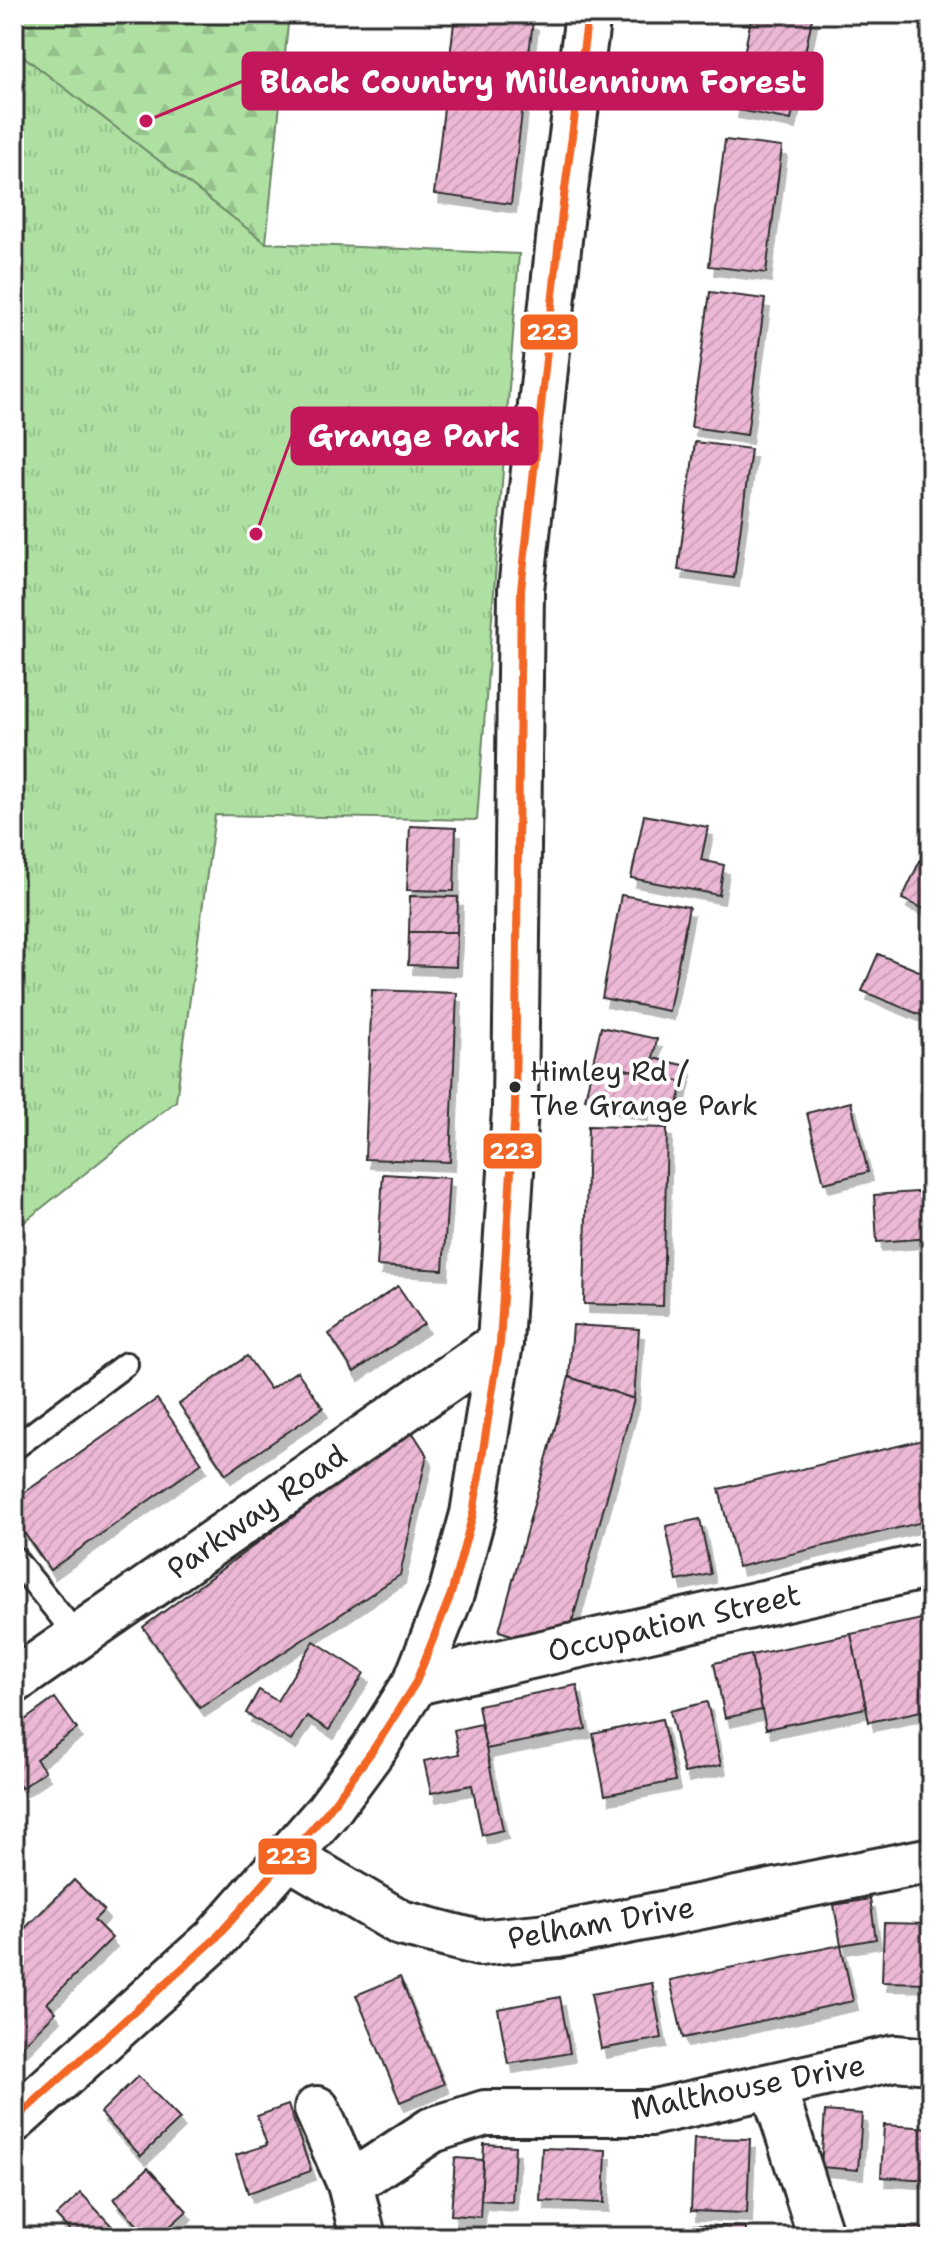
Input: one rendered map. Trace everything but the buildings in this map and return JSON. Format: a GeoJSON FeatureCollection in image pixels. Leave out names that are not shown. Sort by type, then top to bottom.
{"type":"FeatureCollection","features":[{"type":"Feature","properties":{"kind":"street"},"geometry":{"type":"LineString","coordinates":[[14,2120],[215,1939],[288,1856],[375,1747],[416,1682],[451,1594],[473,1514],[500,1343],[515,1109],[521,590],[562,212],[588,14]]}},
{"type":"Feature","properties":{"kind":"street","name":"Parkway Road"},"geometry":{"type":"LineString","coordinates":[[14,1681],[500,1343]]}},
{"type":"Feature","properties":{"kind":"street","name":"Occupation Street"},"geometry":{"type":"LineString","coordinates":[[416,1682],[931,1565]]}},
{"type":"Feature","properties":{"kind":"street","name":"Pelham Drive"},"geometry":{"type":"LineString","coordinates":[[288,1856],[401,1923],[479,1943],[558,1935],[931,1860]]}},
{"type":"Feature","properties":{"kind":"street","name":"Malthouse Drive"},"geometry":{"type":"LineString","coordinates":[[350,2184],[432,2130],[485,2113],[650,2113],[895,2058],[931,2061]]}},
{"type":"Feature","properties":{"kind":"street"},"geometry":{"type":"LineString","coordinates":[[773,2086],[821,2237]]}},
{"type":"Feature","properties":{"kind":"street"},"geometry":{"type":"LineString","coordinates":[[317,2109],[350,2184],[363,2237]]}},
{"type":"Feature","properties":{"kind":"lane"},"geometry":{"type":"LineString","coordinates":[[14,1448],[126,1364]]}},
{"type":"Feature","properties":{"kind":"lane"},"geometry":{"type":"LineString","coordinates":[[14,1558],[78,1637]]}},
{"type":"Feature","properties":{"kind":"green space"},"geometry":{"type":"Polygon","coordinates":[[[14,14],[289,14],[266,243],[14,228],[14,14]]]}},
{"type":"Feature","properties":{"kind":"green space"},"geometry":{"type":"Polygon","coordinates":[[[14,49],[266,243],[519,254],[477,820],[215,815],[176,1101],[14,1230],[14,49]]]}},
{"type":"Feature","properties":{"kind":"transit line","name":"223"},"geometry":{"type":"LineString","coordinates":[[14,2120],[215,1939],[327,1812],[375,1747],[416,1682],[451,1594],[473,1514],[500,1343],[515,1109],[521,590],[562,212],[588,14]]}},
{"type":"Feature","properties":{"kind":"place","name":"Black Country Millennium Forest"},"geometry":{"type":"Point","coordinates":[146,121]}},
{"type":"Feature","properties":{"kind":"place","name":"Grange Park"},"geometry":{"type":"Point","coordinates":[256,534]}},
{"type":"Feature","properties":{"kind":"place","name":"Himley Rd / The Grange Park"},"geometry":{"type":"Point","coordinates":[515,1087]}}]}
